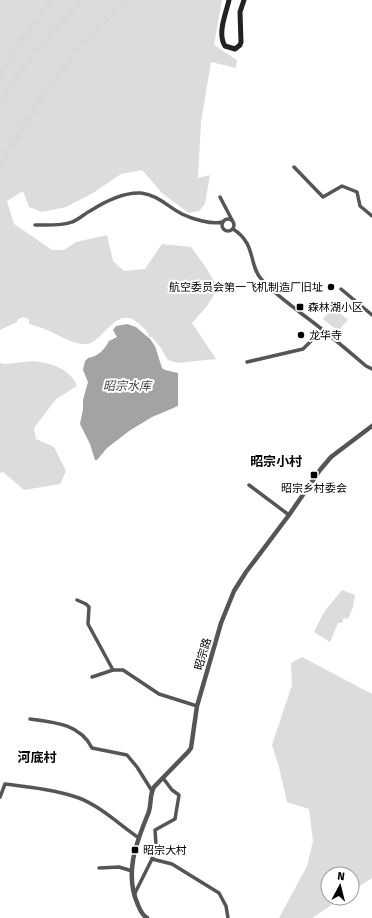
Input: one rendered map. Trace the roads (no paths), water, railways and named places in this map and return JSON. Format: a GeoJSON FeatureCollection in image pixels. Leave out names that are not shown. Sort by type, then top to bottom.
{"type":"FeatureCollection","features":[{"type":"Feature","properties":{"kind":"main road"},"geometry":{"type":"LineString","coordinates":[[229,0],[222,39],[225,46],[235,49],[240,45],[240,12],[244,0]]}},
{"type":"Feature","properties":{"kind":"street"},"geometry":{"type":"LineString","coordinates":[[294,167],[323,197],[342,186],[357,192],[360,206],[372,216]]}},
{"type":"Feature","properties":{"kind":"street"},"geometry":{"type":"LineString","coordinates":[[35,225],[71,222],[120,196],[141,193],[159,198],[182,214],[216,223],[228,231],[233,229]]}},
{"type":"Feature","properties":{"kind":"street"},"geometry":{"type":"LineString","coordinates":[[220,198],[232,220],[234,225],[233,229]]}},
{"type":"Feature","properties":{"kind":"street"},"geometry":{"type":"LineString","coordinates":[[223,228],[227,211]]}},
{"type":"Feature","properties":{"kind":"street"},"geometry":{"type":"LineString","coordinates":[[216,223],[228,219],[232,220]]}},
{"type":"Feature","properties":{"kind":"street"},"geometry":{"type":"LineString","coordinates":[[233,229],[242,236],[247,243],[261,279],[278,295],[366,366],[372,369]]}},
{"type":"Feature","properties":{"kind":"street"},"geometry":{"type":"LineString","coordinates":[[341,289],[372,315]]}},
{"type":"Feature","properties":{"kind":"street"},"geometry":{"type":"LineString","coordinates":[[247,362],[303,349],[322,330]]}},
{"type":"Feature","properties":{"kind":"street","name":"昭宗路"},"geometry":{"type":"LineString","coordinates":[[147,918],[144,917],[134,896],[132,883],[132,870],[139,838],[148,814],[152,791],[162,778],[188,752],[192,743],[197,706],[221,623],[230,599],[246,572],[289,515],[320,470],[331,457],[372,426]]}},
{"type":"Feature","properties":{"kind":"street"},"geometry":{"type":"LineString","coordinates":[[250,485],[289,515]]}},
{"type":"Feature","properties":{"kind":"street"},"geometry":{"type":"LineString","coordinates":[[77,600],[89,607],[88,624],[113,670]]}},
{"type":"Feature","properties":{"kind":"street"},"geometry":{"type":"LineString","coordinates":[[92,677],[113,670],[123,670],[159,694],[197,706]]}},
{"type":"Feature","properties":{"kind":"street"},"geometry":{"type":"LineString","coordinates":[[30,719],[57,722],[73,729],[87,738],[92,748],[127,755],[152,791]]}},
{"type":"Feature","properties":{"kind":"street"},"geometry":{"type":"LineString","coordinates":[[134,896],[152,859],[156,844],[155,830],[175,819],[180,795],[172,790],[162,778]]}},
{"type":"Feature","properties":{"kind":"street"},"geometry":{"type":"LineString","coordinates":[[0,797],[6,784],[59,793],[78,798],[91,804],[139,838]]}},
{"type":"Feature","properties":{"kind":"street"},"geometry":{"type":"LineString","coordinates":[[152,859],[172,864],[219,893],[226,906],[228,918]]}},
{"type":"Feature","properties":{"kind":"street"},"geometry":{"type":"LineString","coordinates":[[100,868],[132,870]]}},
{"type":"Feature","properties":{"kind":"water","name":"昭宗水库"},"geometry":{"type":"Polygon","coordinates":[[[127,324],[136,327],[150,339],[155,346],[162,368],[178,373],[178,406],[152,417],[129,431],[107,448],[97,460],[95,460],[90,444],[80,424],[83,400],[88,382],[83,370],[85,361],[88,358],[98,354],[103,350],[109,341],[117,337],[113,330],[116,326],[127,324]]]}},
{"type":"Feature","properties":{"kind":"tunnel"},"geometry":{"type":"LineString","coordinates":[[0,77],[31,28],[53,0]]}},
{"type":"Feature","properties":{"kind":"tunnel"},"geometry":{"type":"LineString","coordinates":[[0,106],[15,78],[46,38],[81,0]]}},
{"type":"Feature","properties":{"kind":"tunnel"},"geometry":{"type":"LineString","coordinates":[[0,167],[43,95],[78,48],[104,21],[131,0]]}},
{"type":"Feature","properties":{"kind":"place","name":"航空委员会第一飞机制造厂旧址"},"geometry":{"type":"Point","coordinates":[331,287]}},
{"type":"Feature","properties":{"kind":"place","name":"森林湖小区"},"geometry":{"type":"Point","coordinates":[300,307]}},
{"type":"Feature","properties":{"kind":"place","name":"龙华寺"},"geometry":{"type":"Point","coordinates":[301,335]}},
{"type":"Feature","properties":{"kind":"place","name":"昭宗乡村委会"},"geometry":{"type":"Point","coordinates":[314,475]}},
{"type":"Feature","properties":{"kind":"place","name":"昭宗大村"},"geometry":{"type":"Point","coordinates":[135,850]}},
{"type":"Feature","properties":{"kind":"district","name":"昭宗小村"},"geometry":{"type":"Point","coordinates":[276,461]}},
{"type":"Feature","properties":{"kind":"district","name":"河底村"},"geometry":{"type":"Point","coordinates":[37,757]}}]}
